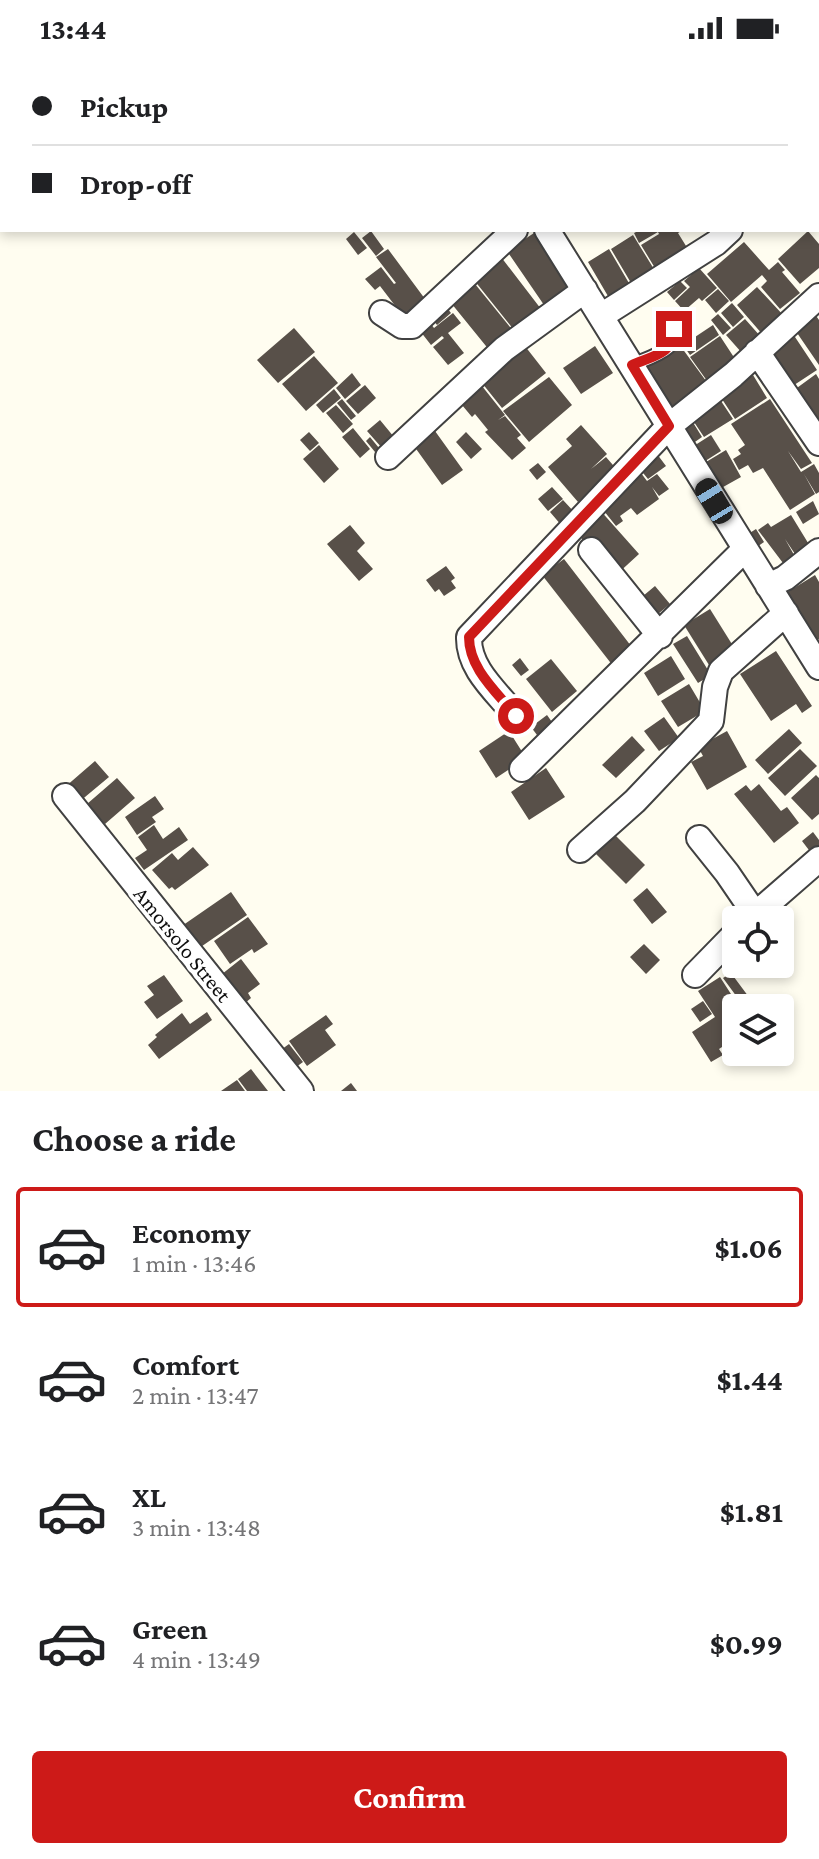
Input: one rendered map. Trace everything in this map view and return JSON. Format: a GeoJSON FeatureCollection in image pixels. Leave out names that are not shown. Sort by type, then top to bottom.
{"type":"FeatureCollection","features":[{"type":"Feature","properties":{"kind":"street"},"geometry":{"type":"LineString","coordinates":[[382,313],[402,326],[412,326],[513,232]]}},
{"type":"Feature","properties":{"kind":"street"},"geometry":{"type":"LineString","coordinates":[[548,232],[819,667]]}},
{"type":"Feature","properties":{"kind":"street"},"geometry":{"type":"LineString","coordinates":[[601,316],[725,232]]}},
{"type":"Feature","properties":{"kind":"street"},"geometry":{"type":"LineString","coordinates":[[388,457],[504,349],[585,290]]}},
{"type":"Feature","properties":{"kind":"street"},"geometry":{"type":"LineString","coordinates":[[516,716],[472,662],[469,637],[669,426],[733,375],[819,296]]}},
{"type":"Feature","properties":{"kind":"street"},"geometry":{"type":"LineString","coordinates":[[757,352],[819,443]]}},
{"type":"Feature","properties":{"kind":"street"},"geometry":{"type":"LineString","coordinates":[[591,550],[660,636]]}},
{"type":"Feature","properties":{"kind":"street"},"geometry":{"type":"LineString","coordinates":[[522,769],[744,550]]}},
{"type":"Feature","properties":{"kind":"street"},"geometry":{"type":"LineString","coordinates":[[768,586],[785,578],[819,551]]}},
{"type":"Feature","properties":{"kind":"street"},"geometry":{"type":"LineString","coordinates":[[580,850],[635,801],[711,721],[715,687],[721,671],[786,613]]}},
{"type":"Feature","properties":{"kind":"street","name":"Amorsolo Street"},"geometry":{"type":"LineString","coordinates":[[65,796],[301,1091]]}},
{"type":"Feature","properties":{"kind":"street"},"geometry":{"type":"LineString","coordinates":[[699,838],[727,873],[746,906]]}},
{"type":"Feature","properties":{"kind":"street"},"geometry":{"type":"LineString","coordinates":[[765,906],[819,859]]}},
{"type":"Feature","properties":{"kind":"street"},"geometry":{"type":"LineString","coordinates":[[695,975],[722,947]]}},
{"type":"Feature","properties":{"kind":"lane"},"geometry":{"type":"LineString","coordinates":[[632,365],[670,348],[675,339],[674,329],[668,323]]}},
{"type":"Feature","properties":{"kind":"building"},"geometry":{"type":"Polygon","coordinates":[[[354,232],[367,248],[358,255],[346,239],[354,232]]]}},
{"type":"Feature","properties":{"kind":"building"},"geometry":{"type":"Polygon","coordinates":[[[372,232],[384,249],[376,256],[362,238],[372,232]]]}},
{"type":"Feature","properties":{"kind":"building"},"geometry":{"type":"Polygon","coordinates":[[[636,232],[658,232],[639,243],[636,232]]]}},
{"type":"Feature","properties":{"kind":"building"},"geometry":{"type":"Polygon","coordinates":[[[680,232],[691,254],[658,273],[641,245],[659,234],[680,232]]]}},
{"type":"Feature","properties":{"kind":"building"},"geometry":{"type":"Polygon","coordinates":[[[807,232],[819,244],[819,268],[800,284],[778,259],[807,232]]]}},
{"type":"Feature","properties":{"kind":"building"},"geometry":{"type":"Polygon","coordinates":[[[534,233],[571,287],[544,305],[507,251],[534,233]]]}},
{"type":"Feature","properties":{"kind":"building"},"geometry":{"type":"Polygon","coordinates":[[[633,235],[657,274],[634,288],[611,249],[633,235]]]}},
{"type":"Feature","properties":{"kind":"building"},"geometry":{"type":"Polygon","coordinates":[[[744,242],[769,270],[778,262],[785,270],[782,272],[800,293],[780,309],[761,287],[767,281],[762,275],[731,302],[707,274],[744,242]]]}},
{"type":"Feature","properties":{"kind":"building"},"geometry":{"type":"Polygon","coordinates":[[[388,249],[428,303],[406,320],[380,286],[375,290],[365,279],[381,267],[396,283],[376,257],[388,249]]]}},
{"type":"Feature","properties":{"kind":"building"},"geometry":{"type":"Polygon","coordinates":[[[609,249],[633,290],[612,303],[588,262],[609,249]]]}},
{"type":"Feature","properties":{"kind":"building"},"geometry":{"type":"Polygon","coordinates":[[[498,253],[541,309],[514,330],[470,275],[498,253]]]}},
{"type":"Feature","properties":{"kind":"building"},"geometry":{"type":"Polygon","coordinates":[[[699,268],[717,288],[684,311],[675,301],[690,287],[684,281],[699,268]]]}},
{"type":"Feature","properties":{"kind":"building"},"geometry":{"type":"Polygon","coordinates":[[[471,279],[514,332],[490,351],[447,298],[471,279]]]}},
{"type":"Feature","properties":{"kind":"building"},"geometry":{"type":"Polygon","coordinates":[[[680,281],[687,288],[674,300],[667,292],[680,281]]]}},
{"type":"Feature","properties":{"kind":"building"},"geometry":{"type":"Polygon","coordinates":[[[757,287],[784,316],[763,335],[737,305],[757,287]]]}},
{"type":"Feature","properties":{"kind":"building"},"geometry":{"type":"Polygon","coordinates":[[[718,289],[729,301],[716,313],[705,300],[718,289]]]}},
{"type":"Feature","properties":{"kind":"building"},"geometry":{"type":"Polygon","coordinates":[[[732,303],[744,317],[733,327],[721,313],[732,303]]]}},
{"type":"Feature","properties":{"kind":"building"},"geometry":{"type":"Polygon","coordinates":[[[444,304],[451,313],[437,325],[429,315],[444,304]]]}},
{"type":"Feature","properties":{"kind":"building"},"geometry":{"type":"Polygon","coordinates":[[[453,313],[461,323],[448,333],[464,353],[448,365],[433,347],[444,338],[442,336],[431,345],[417,327],[427,319],[434,328],[453,313]]]}},
{"type":"Feature","properties":{"kind":"building"},"geometry":{"type":"Polygon","coordinates":[[[814,313],[819,320],[819,365],[793,327],[814,313]]]}},
{"type":"Feature","properties":{"kind":"building"},"geometry":{"type":"Polygon","coordinates":[[[718,314],[731,328],[723,335],[711,320],[718,314]]]}},
{"type":"Feature","properties":{"kind":"building"},"geometry":{"type":"Polygon","coordinates":[[[745,319],[761,337],[742,353],[726,335],[745,319]]]}},
{"type":"Feature","properties":{"kind":"building"},"geometry":{"type":"Polygon","coordinates":[[[713,325],[719,335],[690,355],[683,345],[713,325]]]}},
{"type":"Feature","properties":{"kind":"building"},"geometry":{"type":"Polygon","coordinates":[[[294,328],[315,352],[278,383],[257,360],[294,328]]]}},
{"type":"Feature","properties":{"kind":"building"},"geometry":{"type":"Polygon","coordinates":[[[793,334],[817,370],[785,391],[761,355],[793,334]]]}},
{"type":"Feature","properties":{"kind":"building"},"geometry":{"type":"Polygon","coordinates":[[[720,336],[739,365],[710,385],[690,357],[720,336]]]}},
{"type":"Feature","properties":{"kind":"building"},"geometry":{"type":"Polygon","coordinates":[[[521,341],[546,373],[502,408],[478,378],[521,341]]]}},
{"type":"Feature","properties":{"kind":"building"},"geometry":{"type":"Polygon","coordinates":[[[679,344],[709,385],[670,411],[641,370],[679,344]]]}},
{"type":"Feature","properties":{"kind":"building"},"geometry":{"type":"Polygon","coordinates":[[[595,346],[613,373],[581,394],[563,368],[595,346]]]}},
{"type":"Feature","properties":{"kind":"building"},"geometry":{"type":"Polygon","coordinates":[[[314,356],[338,383],[306,411],[282,384],[314,356]]]}},
{"type":"Feature","properties":{"kind":"building"},"geometry":{"type":"Polygon","coordinates":[[[352,373],[361,385],[345,399],[336,388],[352,373]]]}},
{"type":"Feature","properties":{"kind":"building"},"geometry":{"type":"Polygon","coordinates":[[[816,374],[819,379],[819,418],[809,424],[790,393],[816,374]]]}},
{"type":"Feature","properties":{"kind":"building"},"geometry":{"type":"Polygon","coordinates":[[[753,375],[767,398],[735,419],[720,396],[753,375]]]}},
{"type":"Feature","properties":{"kind":"building"},"geometry":{"type":"Polygon","coordinates":[[[549,377],[572,405],[529,442],[503,411],[549,377]]]}},
{"type":"Feature","properties":{"kind":"building"},"geometry":{"type":"Polygon","coordinates":[[[478,381],[505,415],[498,420],[505,416],[521,435],[517,438],[526,448],[512,460],[485,432],[488,430],[475,414],[472,417],[457,399],[478,381]]]}},
{"type":"Feature","properties":{"kind":"building"},"geometry":{"type":"Polygon","coordinates":[[[365,385],[376,398],[358,414],[346,401],[365,385]]]}},
{"type":"Feature","properties":{"kind":"building"},"geometry":{"type":"Polygon","coordinates":[[[334,389],[341,398],[323,413],[316,405],[334,389]]]}},
{"type":"Feature","properties":{"kind":"building"},"geometry":{"type":"Polygon","coordinates":[[[719,398],[733,419],[704,437],[690,416],[719,398]]]}},
{"type":"Feature","properties":{"kind":"building"},"geometry":{"type":"Polygon","coordinates":[[[342,399],[356,416],[351,420],[337,403],[342,399]]]}},
{"type":"Feature","properties":{"kind":"building"},"geometry":{"type":"Polygon","coordinates":[[[770,399],[812,463],[801,469],[788,451],[801,472],[814,464],[819,473],[819,492],[816,494],[804,474],[815,494],[790,510],[763,468],[753,473],[748,465],[739,470],[733,459],[741,454],[738,450],[745,445],[731,424],[770,399]]]}},
{"type":"Feature","properties":{"kind":"building"},"geometry":{"type":"Polygon","coordinates":[[[336,405],[353,424],[343,433],[326,413],[336,405]]]}},
{"type":"Feature","properties":{"kind":"building"},"geometry":{"type":"Polygon","coordinates":[[[689,416],[702,437],[692,444],[678,423],[689,416]]]}},
{"type":"Feature","properties":{"kind":"building"},"geometry":{"type":"Polygon","coordinates":[[[380,420],[394,437],[382,448],[367,431],[380,420]]]}},
{"type":"Feature","properties":{"kind":"building"},"geometry":{"type":"Polygon","coordinates":[[[581,425],[607,454],[591,469],[606,457],[619,472],[602,480],[578,502],[548,467],[572,446],[566,439],[581,425]]]}},
{"type":"Feature","properties":{"kind":"building"},"geometry":{"type":"Polygon","coordinates":[[[353,428],[370,449],[360,458],[342,437],[353,428]]]}},
{"type":"Feature","properties":{"kind":"building"},"geometry":{"type":"Polygon","coordinates":[[[435,431],[463,470],[442,485],[414,446],[435,431]]]}},
{"type":"Feature","properties":{"kind":"building"},"geometry":{"type":"Polygon","coordinates":[[[309,432],[319,443],[310,451],[300,440],[309,432]]]}},
{"type":"Feature","properties":{"kind":"building"},"geometry":{"type":"Polygon","coordinates":[[[466,432],[482,449],[471,459],[456,442],[466,432]]]}},
{"type":"Feature","properties":{"kind":"building"},"geometry":{"type":"Polygon","coordinates":[[[711,435],[721,451],[699,465],[689,449],[711,435]]]}},
{"type":"Feature","properties":{"kind":"building"},"geometry":{"type":"Polygon","coordinates":[[[370,437],[379,448],[375,452],[366,441],[370,437]]]}},
{"type":"Feature","properties":{"kind":"building"},"geometry":{"type":"Polygon","coordinates":[[[319,445],[339,469],[324,483],[303,459],[319,445]]]}},
{"type":"Feature","properties":{"kind":"building"},"geometry":{"type":"Polygon","coordinates":[[[726,450],[741,477],[716,491],[701,465],[726,450]]]}},
{"type":"Feature","properties":{"kind":"building"},"geometry":{"type":"Polygon","coordinates":[[[657,454],[666,466],[648,479],[639,468],[657,454]]]}},
{"type":"Feature","properties":{"kind":"building"},"geometry":{"type":"Polygon","coordinates":[[[538,463],[546,472],[537,480],[529,470],[538,463]]]}},
{"type":"Feature","properties":{"kind":"building"},"geometry":{"type":"Polygon","coordinates":[[[638,469],[647,481],[657,474],[669,489],[659,496],[652,487],[659,499],[637,515],[631,508],[620,516],[623,521],[616,526],[604,511],[638,469]]]}},
{"type":"Feature","properties":{"kind":"building"},"geometry":{"type":"Polygon","coordinates":[[[552,487],[563,499],[548,511],[538,499],[552,487]]]}},
{"type":"Feature","properties":{"kind":"building"},"geometry":{"type":"Polygon","coordinates":[[[563,500],[576,514],[562,526],[550,512],[563,500]]]}},
{"type":"Feature","properties":{"kind":"building"},"geometry":{"type":"Polygon","coordinates":[[[813,501],[819,514],[803,524],[796,512],[813,501]]]}},
{"type":"Feature","properties":{"kind":"building"},"geometry":{"type":"Polygon","coordinates":[[[599,509],[639,554],[615,576],[575,531],[599,509]]]}},
{"type":"Feature","properties":{"kind":"building"},"geometry":{"type":"Polygon","coordinates":[[[791,515],[813,551],[799,560],[785,539],[797,560],[786,567],[758,530],[768,523],[771,527],[791,515]]]}},
{"type":"Feature","properties":{"kind":"building"},"geometry":{"type":"Polygon","coordinates":[[[350,525],[365,543],[357,551],[373,569],[359,581],[327,544],[350,525]]]}},
{"type":"Feature","properties":{"kind":"building"},"geometry":{"type":"Polygon","coordinates":[[[756,529],[764,542],[754,549],[745,536],[756,529]]]}},
{"type":"Feature","properties":{"kind":"building"},"geometry":{"type":"Polygon","coordinates":[[[564,559],[638,655],[617,671],[542,575],[564,559]]]}},
{"type":"Feature","properties":{"kind":"building"},"geometry":{"type":"Polygon","coordinates":[[[446,566],[455,578],[451,581],[456,588],[444,596],[439,589],[435,592],[426,580],[446,566]]]}},
{"type":"Feature","properties":{"kind":"building"},"geometry":{"type":"Polygon","coordinates":[[[815,575],[819,582],[817,641],[786,593],[815,575]]]}},
{"type":"Feature","properties":{"kind":"building"},"geometry":{"type":"Polygon","coordinates":[[[655,586],[670,604],[658,614],[643,596],[655,586]]]}},
{"type":"Feature","properties":{"kind":"building"},"geometry":{"type":"Polygon","coordinates":[[[710,609],[735,649],[709,665],[684,625],[710,609]]]}},
{"type":"Feature","properties":{"kind":"building"},"geometry":{"type":"Polygon","coordinates":[[[687,636],[711,675],[698,683],[673,644],[687,636]]]}},
{"type":"Feature","properties":{"kind":"building"},"geometry":{"type":"Polygon","coordinates":[[[776,651],[812,706],[802,713],[796,704],[771,721],[740,674],[776,651]]]}},
{"type":"Feature","properties":{"kind":"building"},"geometry":{"type":"Polygon","coordinates":[[[671,656],[685,679],[658,696],[644,673],[671,656]]]}},
{"type":"Feature","properties":{"kind":"building"},"geometry":{"type":"Polygon","coordinates":[[[520,658],[529,670],[521,676],[512,665],[520,658]]]}},
{"type":"Feature","properties":{"kind":"building"},"geometry":{"type":"Polygon","coordinates":[[[551,659],[577,691],[552,712],[526,679],[551,659]]]}},
{"type":"Feature","properties":{"kind":"building"},"geometry":{"type":"Polygon","coordinates":[[[689,684],[705,711],[678,727],[661,701],[689,684]]]}},
{"type":"Feature","properties":{"kind":"building"},"geometry":{"type":"Polygon","coordinates":[[[547,715],[559,732],[543,743],[531,727],[547,715]]]}},
{"type":"Feature","properties":{"kind":"building"},"geometry":{"type":"Polygon","coordinates":[[[664,717],[679,738],[659,751],[644,731],[664,717]]]}},
{"type":"Feature","properties":{"kind":"building"},"geometry":{"type":"Polygon","coordinates":[[[789,729],[802,743],[768,774],[755,760],[789,729]]]}},
{"type":"Feature","properties":{"kind":"building"},"geometry":{"type":"Polygon","coordinates":[[[509,731],[526,758],[496,778],[479,751],[509,731]]]}},
{"type":"Feature","properties":{"kind":"building"},"geometry":{"type":"Polygon","coordinates":[[[727,731],[747,767],[707,790],[691,762],[703,756],[698,747],[727,731]]]}},
{"type":"Feature","properties":{"kind":"building"},"geometry":{"type":"Polygon","coordinates":[[[632,736],[645,750],[616,778],[602,765],[632,736]]]}},
{"type":"Feature","properties":{"kind":"building"},"geometry":{"type":"Polygon","coordinates":[[[800,749],[817,766],[785,796],[768,778],[800,749]]]}},
{"type":"Feature","properties":{"kind":"building"},"geometry":{"type":"Polygon","coordinates":[[[95,761],[109,777],[79,802],[65,787],[95,761]]]}},
{"type":"Feature","properties":{"kind":"building"},"geometry":{"type":"Polygon","coordinates":[[[546,768],[565,797],[529,820],[511,792],[546,768]]]}},
{"type":"Feature","properties":{"kind":"building"},"geometry":{"type":"Polygon","coordinates":[[[816,775],[819,778],[819,814],[812,820],[791,798],[816,775]]]}},
{"type":"Feature","properties":{"kind":"building"},"geometry":{"type":"Polygon","coordinates":[[[117,778],[135,798],[105,824],[87,804],[117,778]]]}},
{"type":"Feature","properties":{"kind":"building"},"geometry":{"type":"Polygon","coordinates":[[[759,784],[781,811],[787,807],[799,823],[774,843],[734,794],[746,785],[751,791],[759,784]]]}},
{"type":"Feature","properties":{"kind":"building"},"geometry":{"type":"Polygon","coordinates":[[[155,796],[164,809],[152,817],[156,822],[137,835],[125,817],[155,796]]]}},
{"type":"Feature","properties":{"kind":"building"},"geometry":{"type":"Polygon","coordinates":[[[154,825],[163,839],[179,827],[188,840],[144,870],[135,858],[147,850],[138,837],[154,825]]]}},
{"type":"Feature","properties":{"kind":"building"},"geometry":{"type":"Polygon","coordinates":[[[813,832],[819,840],[819,855],[815,858],[802,841],[813,832]]]}},
{"type":"Feature","properties":{"kind":"building"},"geometry":{"type":"Polygon","coordinates":[[[615,835],[645,865],[626,884],[596,854],[615,835]]]}},
{"type":"Feature","properties":{"kind":"building"},"geometry":{"type":"Polygon","coordinates":[[[193,847],[209,865],[175,890],[172,887],[169,889],[152,870],[172,853],[178,860],[193,847]]]}},
{"type":"Feature","properties":{"kind":"building"},"geometry":{"type":"Polygon","coordinates":[[[647,888],[667,912],[652,924],[633,900],[647,888]]]}},
{"type":"Feature","properties":{"kind":"building"},"geometry":{"type":"Polygon","coordinates":[[[231,892],[247,915],[192,953],[176,930],[231,892]]]}},
{"type":"Feature","properties":{"kind":"building"},"geometry":{"type":"Polygon","coordinates":[[[248,917],[268,944],[254,953],[252,949],[230,964],[214,941],[248,917]]]}},
{"type":"Feature","properties":{"kind":"building"},"geometry":{"type":"Polygon","coordinates":[[[644,944],[660,960],[646,974],[630,957],[644,944]]]}},
{"type":"Feature","properties":{"kind":"building"},"geometry":{"type":"Polygon","coordinates":[[[241,959],[260,984],[248,993],[251,998],[244,1004],[217,978],[241,959]]]}},
{"type":"Feature","properties":{"kind":"building"},"geometry":{"type":"Polygon","coordinates":[[[164,975],[183,1001],[157,1019],[144,1002],[154,995],[147,986],[164,975]]]}},
{"type":"Feature","properties":{"kind":"building"},"geometry":{"type":"Polygon","coordinates":[[[720,977],[731,994],[722,994],[722,1047],[719,1049],[722,1056],[711,1062],[692,1032],[715,1017],[698,991],[720,977]]]}},
{"type":"Feature","properties":{"kind":"building"},"geometry":{"type":"Polygon","coordinates":[[[723,978],[735,978],[747,994],[735,994],[723,978]]]}},
{"type":"Feature","properties":{"kind":"building"},"geometry":{"type":"Polygon","coordinates":[[[703,1001],[712,1014],[700,1022],[691,1009],[703,1001]]]}},
{"type":"Feature","properties":{"kind":"building"},"geometry":{"type":"Polygon","coordinates":[[[207,1012],[212,1020],[159,1059],[148,1045],[157,1037],[155,1035],[182,1013],[190,1024],[207,1012]]]}},
{"type":"Feature","properties":{"kind":"building"},"geometry":{"type":"Polygon","coordinates":[[[326,1015],[333,1024],[325,1030],[336,1045],[307,1066],[289,1041],[326,1015]]]}},
{"type":"Feature","properties":{"kind":"building"},"geometry":{"type":"Polygon","coordinates":[[[289,1044],[303,1062],[288,1073],[274,1055],[289,1044]]]}},
{"type":"Feature","properties":{"kind":"building"},"geometry":{"type":"Polygon","coordinates":[[[251,1069],[268,1091],[247,1091],[238,1079],[251,1069]]]}},
{"type":"Feature","properties":{"kind":"building"},"geometry":{"type":"Polygon","coordinates":[[[237,1080],[245,1091],[221,1091],[237,1080]]]}},
{"type":"Feature","properties":{"kind":"building"},"geometry":{"type":"Polygon","coordinates":[[[351,1083],[357,1091],[341,1091],[351,1083]]]}},
{"type":"Feature","properties":{"kind":"route"},"geometry":{"type":"LineString","coordinates":[[516,716],[472,662],[469,637],[669,426],[632,365],[670,348],[675,339],[674,329]]}}]}
